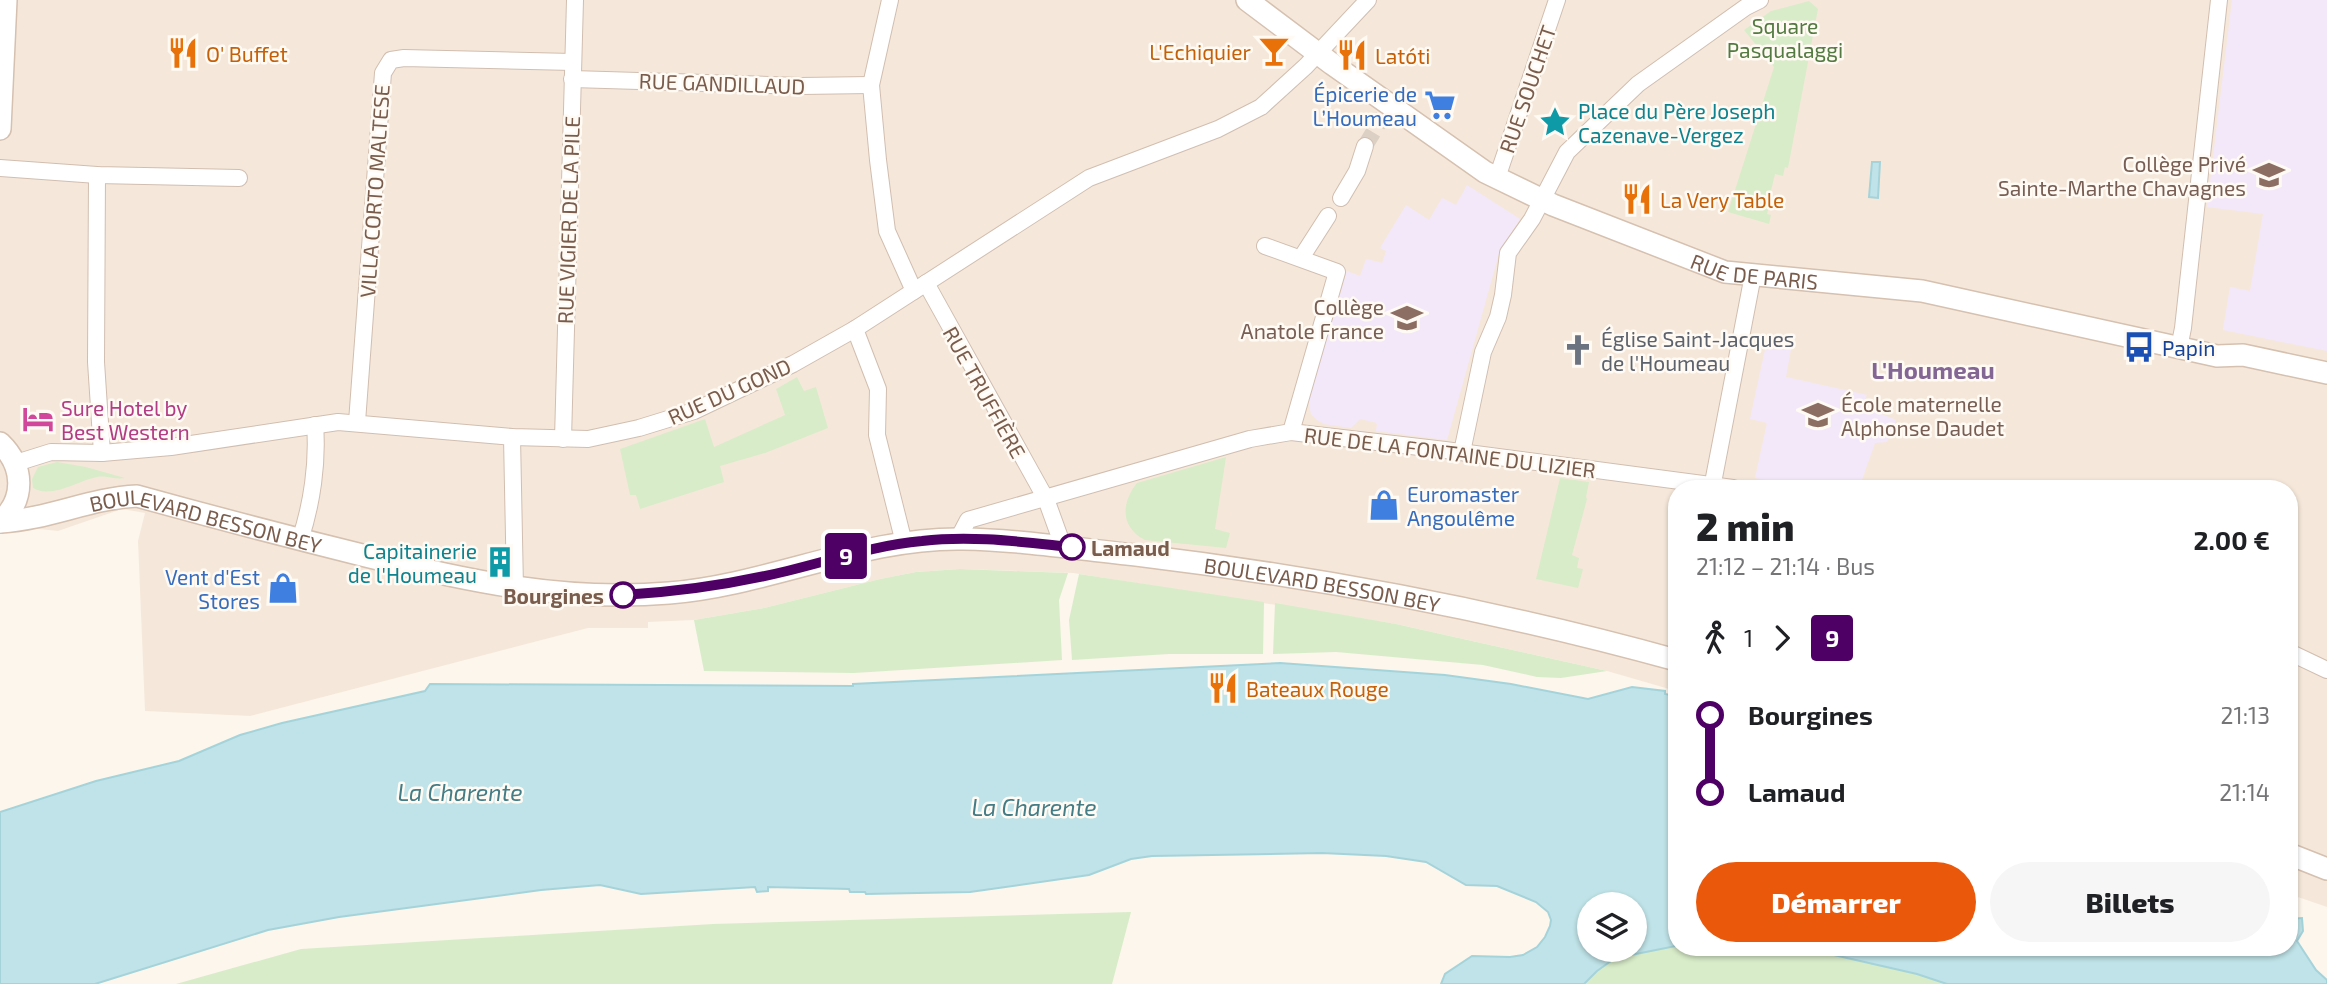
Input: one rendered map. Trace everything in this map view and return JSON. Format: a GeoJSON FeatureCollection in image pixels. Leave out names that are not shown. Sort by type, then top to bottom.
{"type":"FeatureCollection","features":[{"type":"Feature","properties":{"kind":"main road"},"geometry":{"type":"LineString","coordinates":[[0,129],[6,0]]}},
{"type":"Feature","properties":{"kind":"main road","name":"RUE DE PARIS"},"geometry":{"type":"LineString","coordinates":[[1247,0],[1318,53],[1386,111],[1497,178],[1542,200],[1725,272],[1922,291],[2217,356],[2243,355],[2327,373]]}},
{"type":"Feature","properties":{"kind":"main road"},"geometry":{"type":"LineString","coordinates":[[0,443],[16,463],[20,478],[19,493],[13,508],[0,522]]}},
{"type":"Feature","properties":{"kind":"main road","name":"BOULEVARD BESSON BEY"},"geometry":{"type":"LineString","coordinates":[[19,493],[46,504],[58,513]]}},
{"type":"Feature","properties":{"kind":"main road","name":"BOULEVARD BESSON BEY"},"geometry":{"type":"LineString","coordinates":[[0,522],[58,513],[117,497],[137,496],[439,574],[515,588],[595,595],[671,593],[774,574],[904,543],[958,539],[1013,540],[1220,565],[1325,581],[1499,616],[1668,658]]}},
{"type":"Feature","properties":{"kind":"main road"},"geometry":{"type":"LineString","coordinates":[[2298,858],[2327,869]]}},
{"type":"Feature","properties":{"kind":"street","name":"RUE VIGIER DE LA PILE"},"geometry":{"type":"LineString","coordinates":[[563,439],[575,0]]}},
{"type":"Feature","properties":{"kind":"street","name":"RUE TRUFFIÈRE"},"geometry":{"type":"LineString","coordinates":[[890,0],[872,85],[887,231],[1046,499],[1063,546]]}},
{"type":"Feature","properties":{"kind":"street","name":"RUE DU GOND"},"geometry":{"type":"LineString","coordinates":[[16,463],[51,452],[102,453],[171,447],[315,425],[356,422],[512,437],[563,439],[612,435],[694,411],[793,364],[855,329],[1089,178],[1218,129],[1261,107],[1318,53],[1368,0]]}},
{"type":"Feature","properties":{"kind":"street","name":"RUE SOUCHET"},"geometry":{"type":"LineString","coordinates":[[1497,178],[1557,0]]}},
{"type":"Feature","properties":{"kind":"street"},"geometry":{"type":"LineString","coordinates":[[1462,453],[1483,352],[1501,306],[1508,253],[1532,219],[1567,152],[1639,84],[1746,7],[1760,0]]}},
{"type":"Feature","properties":{"kind":"street"},"geometry":{"type":"LineString","coordinates":[[2179,348],[2219,0]]}},
{"type":"Feature","properties":{"kind":"street","name":"VILLA CORTO MALTESE"},"geometry":{"type":"LineString","coordinates":[[356,422],[383,73],[391,61],[404,58],[573,62]]}},
{"type":"Feature","properties":{"kind":"street","name":"RUE GANDILLAUD"},"geometry":{"type":"LineString","coordinates":[[572,79],[800,86],[872,85]]}},
{"type":"Feature","properties":{"kind":"street"},"geometry":{"type":"LineString","coordinates":[[1340,198],[1357,170],[1365,146]]}},
{"type":"Feature","properties":{"kind":"street"},"geometry":{"type":"LineString","coordinates":[[0,168],[97,175],[239,178]]}},
{"type":"Feature","properties":{"kind":"street"},"geometry":{"type":"LineString","coordinates":[[97,175],[96,362],[102,453]]}},
{"type":"Feature","properties":{"kind":"street"},"geometry":{"type":"LineString","coordinates":[[1300,258],[1328,216]]}},
{"type":"Feature","properties":{"kind":"street"},"geometry":{"type":"LineString","coordinates":[[1265,246],[1337,272],[1291,432]]}},
{"type":"Feature","properties":{"kind":"street"},"geometry":{"type":"LineString","coordinates":[[1713,480],[1753,275]]}},
{"type":"Feature","properties":{"kind":"street"},"geometry":{"type":"LineString","coordinates":[[855,329],[878,389],[877,435],[904,543]]}},
{"type":"Feature","properties":{"kind":"street"},"geometry":{"type":"LineString","coordinates":[[300,540],[306,521],[316,449],[315,425]]}},
{"type":"Feature","properties":{"kind":"street","name":"RUE DE LA FONTAINE DU LIZIER"},"geometry":{"type":"LineString","coordinates":[[958,539],[968,520],[1250,439],[1291,432],[1668,481]]}},
{"type":"Feature","properties":{"kind":"street"},"geometry":{"type":"LineString","coordinates":[[512,437],[515,588]]}},
{"type":"Feature","properties":{"kind":"street"},"geometry":{"type":"LineString","coordinates":[[2298,656],[2327,670]]}},
{"type":"Feature","properties":{"kind":"shaded area"},"geometry":{"type":"Polygon","coordinates":[[[0,0],[2327,0],[2327,907],[2298,897],[2298,480],[1668,480],[1668,689],[1607,671],[1396,624],[1073,573],[960,569],[916,572],[764,608],[694,620],[648,622],[648,628],[588,628],[250,716],[145,711],[138,541],[145,513],[122,509],[58,531],[0,525],[0,0]]]}},
{"type":"Feature","properties":{"kind":"shaded area","name":"Collège Privé Sainte-Marthe Chavagnes"},"geometry":{"type":"Polygon","coordinates":[[[2232,0],[2327,0],[2327,351],[2223,330],[2230,287],[2250,291],[2263,214],[2207,207],[2232,0]]]}},
{"type":"Feature","properties":{"kind":"shaded area","name":"Collège Anatole France"},"geometry":{"type":"Polygon","coordinates":[[[1467,185],[1520,219],[1500,250],[1447,440],[1376,431],[1377,423],[1360,419],[1351,428],[1324,424],[1317,420],[1311,414],[1308,400],[1347,271],[1360,276],[1366,259],[1382,263],[1386,251],[1380,248],[1406,205],[1429,220],[1442,198],[1456,205],[1467,185]]]}},
{"type":"Feature","properties":{"kind":"shaded area","name":"École maternelle Alphonse Daudet"},"geometry":{"type":"Polygon","coordinates":[[[1766,345],[1791,349],[1786,377],[1867,395],[1862,406],[1896,420],[1887,442],[1875,443],[1862,480],[1765,480],[1755,478],[1767,423],[1750,419],[1766,345]]]}},
{"type":"Feature","properties":{"kind":"green space","name":"Square Pasqualaggi"},"geometry":{"type":"Polygon","coordinates":[[[1809,1],[1818,9],[1788,168],[1785,167],[1783,176],[1775,174],[1767,214],[1771,215],[1769,224],[1728,212],[1774,67],[1744,30],[1771,11],[1809,1]]]}},
{"type":"Feature","properties":{"kind":"green space"},"geometry":{"type":"Polygon","coordinates":[[[797,377],[804,391],[816,387],[828,428],[765,453],[720,466],[724,482],[640,509],[636,495],[630,495],[620,449],[705,419],[714,447],[785,415],[776,389],[797,377]]]}},
{"type":"Feature","properties":{"kind":"green space"},"geometry":{"type":"Polygon","coordinates":[[[1226,457],[1215,529],[1230,533],[1226,548],[1145,540],[1131,528],[1127,522],[1126,506],[1137,483],[1226,457]]]}},
{"type":"Feature","properties":{"kind":"green space"},"geometry":{"type":"Polygon","coordinates":[[[57,462],[125,478],[97,477],[48,491],[33,488],[32,479],[38,467],[57,462]]]}},
{"type":"Feature","properties":{"kind":"green space"},"geometry":{"type":"Polygon","coordinates":[[[1560,478],[1589,482],[1572,555],[1579,558],[1577,568],[1583,569],[1578,588],[1536,579],[1560,478]]]}},
{"type":"Feature","properties":{"kind":"green space"},"geometry":{"type":"Polygon","coordinates":[[[960,569],[1068,573],[1059,600],[1062,660],[854,673],[704,671],[694,620],[764,608],[916,572],[960,569]]]}},
{"type":"Feature","properties":{"kind":"green space"},"geometry":{"type":"Polygon","coordinates":[[[1079,574],[1264,602],[1263,654],[1169,654],[1072,660],[1069,620],[1079,574]]]}},
{"type":"Feature","properties":{"kind":"green space"},"geometry":{"type":"Polygon","coordinates":[[[1275,603],[1396,624],[1607,671],[1561,678],[1537,677],[1483,665],[1336,652],[1273,654],[1275,603]]]}},
{"type":"Feature","properties":{"kind":"green space"},"geometry":{"type":"Polygon","coordinates":[[[1131,912],[1112,984],[176,984],[301,949],[713,924],[1131,912]]]}},
{"type":"Feature","properties":{"kind":"green space"},"geometry":{"type":"Polygon","coordinates":[[[1668,948],[1668,956],[1838,956],[1917,974],[1947,984],[1584,984],[1610,962],[1647,962],[1647,952],[1668,948]]]}},
{"type":"Feature","properties":{"kind":"water"},"geometry":{"type":"Polygon","coordinates":[[[1872,162],[1880,162],[1878,198],[1869,197],[1872,162]]]}},
{"type":"Feature","properties":{"kind":"water","name":"La Charente"},"geometry":{"type":"Polygon","coordinates":[[[1280,663],[1445,675],[1588,699],[1632,687],[1665,691],[1668,695],[1668,948],[1647,952],[1647,892],[1577,892],[1577,962],[1610,962],[1584,984],[1441,984],[1445,974],[1472,956],[1510,957],[1523,955],[1537,947],[1550,926],[1548,912],[1536,902],[1497,886],[1466,885],[1426,862],[1386,856],[1322,853],[1152,856],[1131,859],[1089,875],[970,892],[866,894],[850,892],[849,889],[768,887],[768,891],[757,892],[755,887],[641,894],[600,885],[541,890],[339,917],[268,930],[95,984],[0,984],[0,812],[96,781],[179,761],[240,735],[425,691],[430,684],[853,686],[1280,663]]]}},
{"type":"Feature","properties":{"kind":"water"},"geometry":{"type":"Polygon","coordinates":[[[2298,918],[2302,918],[2303,931],[2298,939],[2298,918]]]}},
{"type":"Feature","properties":{"kind":"water"},"geometry":{"type":"Polygon","coordinates":[[[2298,943],[2316,970],[2327,980],[2327,984],[1947,984],[1917,974],[1838,956],[2298,956],[2298,943]]]}},
{"type":"Feature","properties":{"kind":"tunnel"},"geometry":{"type":"LineString","coordinates":[[1365,146],[1383,116]]}},
{"type":"Feature","properties":{"kind":"bus line","name":"9"},"geometry":{"type":"LineString","coordinates":[[623,595],[671,593],[712,587],[882,547],[922,541],[1013,540],[1072,547]]}},
{"type":"Feature","properties":{"kind":"place","name":"L'Echiquier"},"geometry":{"type":"Point","coordinates":[1274,51]}},
{"type":"Feature","properties":{"kind":"place","name":"O' Buffet"},"geometry":{"type":"Point","coordinates":[183,53]}},
{"type":"Feature","properties":{"kind":"place","name":"Latóti"},"geometry":{"type":"Point","coordinates":[1352,55]}},
{"type":"Feature","properties":{"kind":"place","name":"Épicerie de L’Houmeau"},"geometry":{"type":"Point","coordinates":[1440,105]}},
{"type":"Feature","properties":{"kind":"place","name":"Place du Père Joseph Cazenave-Vergez"},"geometry":{"type":"Point","coordinates":[1555,122]}},
{"type":"Feature","properties":{"kind":"place","name":"Collège Privé Sainte-Marthe Chavagnes"},"geometry":{"type":"Point","coordinates":[2269,175]}},
{"type":"Feature","properties":{"kind":"place","name":"La Very Table"},"geometry":{"type":"Point","coordinates":[1637,199]}},
{"type":"Feature","properties":{"kind":"place","name":"Collège Anatole France"},"geometry":{"type":"Point","coordinates":[1407,318]}},
{"type":"Feature","properties":{"kind":"place","name":"Papin"},"geometry":{"type":"Point","coordinates":[2139,347]}},
{"type":"Feature","properties":{"kind":"place","name":"Église Saint-Jacques de l'Houmeau"},"geometry":{"type":"Point","coordinates":[1578,350]}},
{"type":"Feature","properties":{"kind":"place","name":"École maternelle Alphonse Daudet"},"geometry":{"type":"Point","coordinates":[1818,415]}},
{"type":"Feature","properties":{"kind":"place","name":"Sure Hotel by Best Western"},"geometry":{"type":"Point","coordinates":[38,419]}},
{"type":"Feature","properties":{"kind":"place","name":"Euromaster Angoulême"},"geometry":{"type":"Point","coordinates":[1384,505]}},
{"type":"Feature","properties":{"kind":"place","name":"Lamaud"},"geometry":{"type":"Point","coordinates":[1072,547]}},
{"type":"Feature","properties":{"kind":"place","name":"Capitainerie de l'Houmeau"},"geometry":{"type":"Point","coordinates":[500,562]}},
{"type":"Feature","properties":{"kind":"place","name":"Vent d'Est Stores"},"geometry":{"type":"Point","coordinates":[283,588]}},
{"type":"Feature","properties":{"kind":"place","name":"Bourgines"},"geometry":{"type":"Point","coordinates":[623,595]}},
{"type":"Feature","properties":{"kind":"place","name":"Bateaux Rouge"},"geometry":{"type":"Point","coordinates":[1223,688]}},
{"type":"Feature","properties":{"kind":"district","name":"L'Houmeau"},"geometry":{"type":"Point","coordinates":[1933,369]}}]}
